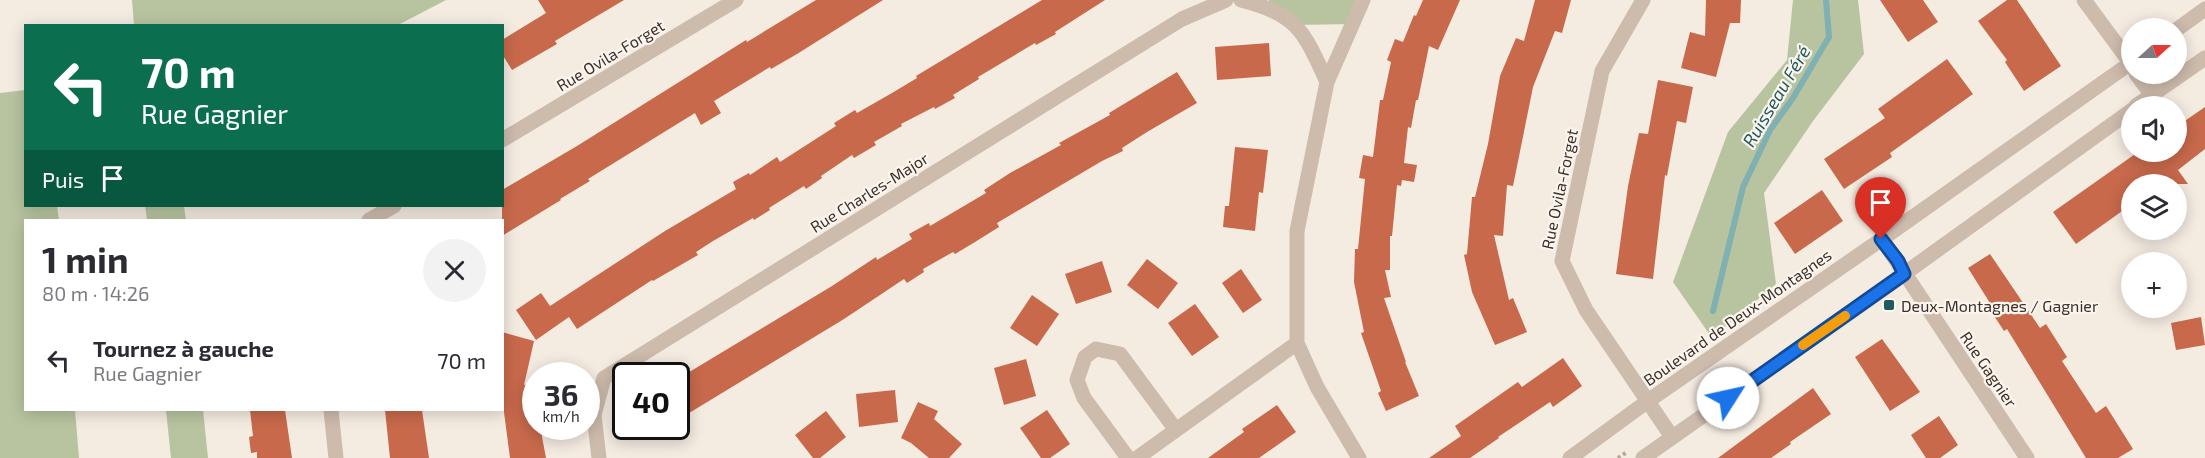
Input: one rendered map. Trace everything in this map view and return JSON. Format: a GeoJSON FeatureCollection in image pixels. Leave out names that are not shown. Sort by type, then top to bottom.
{"type":"FeatureCollection","features":[{"type":"Feature","properties":{"kind":"street","name":"Rue Ovila-Forget"},"geometry":{"type":"LineString","coordinates":[[504,139],[736,0]]}},
{"type":"Feature","properties":{"kind":"street","name":"Rue Charles-Major"},"geometry":{"type":"LineString","coordinates":[[598,458],[594,415],[604,378],[1182,19],[1226,0]]}},
{"type":"Feature","properties":{"kind":"street"},"geometry":{"type":"LineString","coordinates":[[1241,0],[1269,8],[1296,25],[1308,40],[1327,82]]}},
{"type":"Feature","properties":{"kind":"street"},"geometry":{"type":"LineString","coordinates":[[1359,458],[1317,387],[1297,343],[1297,231],[1327,82],[1363,0]]}},
{"type":"Feature","properties":{"kind":"street","name":"Rue Ovila-Forget"},"geometry":{"type":"LineString","coordinates":[[1643,0],[1602,71],[1562,261],[1586,310],[1672,437]]}},
{"type":"Feature","properties":{"kind":"street"},"geometry":{"type":"LineString","coordinates":[[2084,0],[2121,51]]}},
{"type":"Feature","properties":{"kind":"street"},"geometry":{"type":"LineString","coordinates":[[2187,22],[2205,9]]}},
{"type":"Feature","properties":{"kind":"street"},"geometry":{"type":"LineString","coordinates":[[2144,84],[2152,95],[2205,58]]}},
{"type":"Feature","properties":{"kind":"street","name":"Boulevard de Deux-Montagnes"},"geometry":{"type":"LineString","coordinates":[[1570,458],[1648,401],[2121,74]]}},
{"type":"Feature","properties":{"kind":"street"},"geometry":{"type":"LineString","coordinates":[[1643,458],[2121,118]]}},
{"type":"Feature","properties":{"kind":"street"},"geometry":{"type":"LineString","coordinates":[[371,219],[392,207]]}},
{"type":"Feature","properties":{"kind":"street","name":"Rue Gagnier"},"geometry":{"type":"LineString","coordinates":[[1881,239],[1898,261],[1904,274],[2027,458]]}},
{"type":"Feature","properties":{"kind":"street"},"geometry":{"type":"LineString","coordinates":[[1137,458],[1297,343]]}},
{"type":"Feature","properties":{"kind":"street"},"geometry":{"type":"LineString","coordinates":[[1128,458],[1084,398],[1077,380],[1085,357],[1096,350],[1120,354],[1176,430]]}},
{"type":"Feature","properties":{"kind":"street"},"geometry":{"type":"LineString","coordinates":[[331,411],[336,458]]}},
{"type":"Feature","properties":{"kind":"green space"},"geometry":{"type":"Polygon","coordinates":[[[132,0],[446,0],[400,24],[134,24],[132,0]]]}},
{"type":"Feature","properties":{"kind":"green space"},"geometry":{"type":"Polygon","coordinates":[[[1269,0],[1363,0],[1352,24],[1296,25],[1269,8],[1269,0]]]}},
{"type":"Feature","properties":{"kind":"green space"},"geometry":{"type":"Polygon","coordinates":[[[1793,0],[1858,0],[1864,54],[1813,121],[1764,193],[1776,284],[1712,338],[1673,282],[1728,132],[1787,60],[1793,0]]]}},
{"type":"Feature","properties":{"kind":"green space"},"geometry":{"type":"Polygon","coordinates":[[[24,90],[24,207],[57,207],[59,219],[24,219],[24,411],[75,411],[79,458],[0,458],[0,93],[24,90]]]}},
{"type":"Feature","properties":{"kind":"green space"},"geometry":{"type":"Polygon","coordinates":[[[145,207],[184,207],[186,219],[147,219],[145,207]]]}},
{"type":"Feature","properties":{"kind":"green space"},"geometry":{"type":"Polygon","coordinates":[[[166,411],[203,411],[208,458],[171,458],[166,411]]]}},
{"type":"Feature","properties":{"kind":"building"},"geometry":{"type":"Polygon","coordinates":[[[538,0],[624,0],[555,41],[557,44],[512,70],[504,57],[504,39],[546,13],[538,0]]]}},
{"type":"Feature","properties":{"kind":"building"},"geometry":{"type":"Polygon","coordinates":[[[816,0],[883,0],[797,54],[771,69],[770,67],[714,101],[721,113],[701,125],[695,113],[588,179],[590,181],[504,235],[502,207],[504,207],[504,189],[746,40],[747,42],[816,0]]]}},
{"type":"Feature","properties":{"kind":"building"},"geometry":{"type":"Polygon","coordinates":[[[1042,0],[1105,0],[1055,32],[1056,34],[1036,45],[1035,43],[978,77],[979,79],[953,95],[955,98],[901,124],[902,126],[874,142],[876,145],[854,158],[852,155],[806,189],[804,186],[754,220],[753,218],[713,241],[696,252],[698,255],[652,280],[577,329],[569,317],[536,340],[516,310],[541,293],[550,306],[665,231],[736,189],[733,182],[749,173],[750,175],[777,157],[780,162],[836,126],[834,123],[855,110],[857,113],[892,93],[917,78],[916,76],[1042,0]]]}},
{"type":"Feature","properties":{"kind":"building"},"geometry":{"type":"Polygon","coordinates":[[[1423,0],[1460,0],[1438,50],[1429,46],[1411,128],[1408,127],[1404,163],[1417,165],[1414,182],[1402,180],[1401,186],[1397,185],[1392,236],[1390,236],[1390,270],[1385,270],[1391,297],[1384,298],[1419,396],[1386,411],[1378,393],[1381,391],[1361,333],[1364,332],[1354,282],[1355,249],[1358,249],[1365,179],[1359,178],[1363,155],[1373,157],[1380,100],[1383,100],[1391,62],[1387,60],[1395,39],[1403,42],[1423,0]]]}},
{"type":"Feature","properties":{"kind":"building"},"geometry":{"type":"Polygon","coordinates":[[[1535,0],[1571,0],[1562,33],[1555,31],[1533,87],[1513,186],[1507,185],[1503,236],[1494,235],[1509,300],[1513,298],[1527,332],[1495,345],[1472,292],[1464,255],[1467,254],[1472,197],[1475,197],[1488,144],[1500,76],[1516,38],[1524,41],[1535,0]]]}},
{"type":"Feature","properties":{"kind":"building"},"geometry":{"type":"Polygon","coordinates":[[[1706,0],[1741,0],[1740,23],[1730,23],[1716,77],[1681,68],[1690,32],[1705,36],[1706,0]]]}},
{"type":"Feature","properties":{"kind":"building"},"geometry":{"type":"Polygon","coordinates":[[[1880,0],[1923,0],[1938,22],[1908,42],[1880,0]]]}},
{"type":"Feature","properties":{"kind":"building"},"geometry":{"type":"Polygon","coordinates":[[[2007,0],[2017,0],[2061,66],[2024,91],[2005,62],[2007,60],[1978,21],[2007,0]]]}},
{"type":"Feature","properties":{"kind":"building"},"geometry":{"type":"Polygon","coordinates":[[[1269,43],[1271,76],[1217,80],[1215,47],[1269,43]]]}},
{"type":"Feature","properties":{"kind":"building"},"geometry":{"type":"Polygon","coordinates":[[[1947,59],[1973,94],[1890,153],[1892,157],[1844,189],[1824,159],[1885,118],[1878,109],[1947,59]]]}},
{"type":"Feature","properties":{"kind":"building"},"geometry":{"type":"Polygon","coordinates":[[[1177,72],[1197,103],[1122,148],[1123,151],[997,223],[999,227],[975,242],[923,269],[924,272],[907,283],[904,279],[844,319],[690,412],[690,372],[876,257],[877,260],[912,239],[909,234],[929,223],[930,226],[986,193],[984,190],[1010,173],[1061,145],[1059,143],[1110,115],[1109,113],[1177,72]]]}},
{"type":"Feature","properties":{"kind":"building"},"geometry":{"type":"Polygon","coordinates":[[[1658,80],[1693,87],[1686,123],[1677,121],[1667,176],[1665,175],[1653,279],[1616,274],[1628,186],[1639,133],[1648,134],[1658,80]]]}},
{"type":"Feature","properties":{"kind":"building"},"geometry":{"type":"Polygon","coordinates":[[[2205,107],[2205,149],[2178,170],[2181,174],[2121,174],[2121,212],[2076,244],[2053,212],[2124,162],[2187,162],[2187,119],[2205,107]]]}},
{"type":"Feature","properties":{"kind":"building"},"geometry":{"type":"Polygon","coordinates":[[[1235,147],[1268,150],[1263,193],[1259,192],[1255,231],[1223,227],[1225,206],[1229,206],[1235,147]]]}},
{"type":"Feature","properties":{"kind":"building"},"geometry":{"type":"Polygon","coordinates":[[[1822,190],[1843,221],[1795,254],[1774,223],[1822,190]]]}},
{"type":"Feature","properties":{"kind":"building"},"geometry":{"type":"Polygon","coordinates":[[[1990,254],[2040,328],[2046,324],[2067,357],[2062,361],[2096,413],[2106,406],[2133,449],[2118,458],[2086,458],[2007,329],[2004,331],[1987,305],[1990,303],[1968,268],[1990,254]]]}},
{"type":"Feature","properties":{"kind":"building"},"geometry":{"type":"Polygon","coordinates":[[[1147,259],[1178,283],[1158,309],[1127,285],[1147,259]]]}},
{"type":"Feature","properties":{"kind":"building"},"geometry":{"type":"Polygon","coordinates":[[[1102,261],[1112,292],[1076,304],[1065,274],[1102,261]]]}},
{"type":"Feature","properties":{"kind":"building"},"geometry":{"type":"Polygon","coordinates":[[[1241,269],[1262,300],[1243,313],[1222,283],[1241,269]]]}},
{"type":"Feature","properties":{"kind":"building"},"geometry":{"type":"Polygon","coordinates":[[[1032,295],[1059,314],[1037,346],[1010,328],[1032,295]]]}},
{"type":"Feature","properties":{"kind":"building"},"geometry":{"type":"Polygon","coordinates":[[[1195,304],[1219,337],[1192,356],[1168,323],[1195,304]]]}},
{"type":"Feature","properties":{"kind":"building"},"geometry":{"type":"Polygon","coordinates":[[[2201,317],[2205,345],[2176,350],[2171,323],[2201,317]]]}},
{"type":"Feature","properties":{"kind":"building"},"geometry":{"type":"Polygon","coordinates":[[[504,333],[534,341],[529,362],[522,362],[522,440],[543,440],[546,458],[510,458],[504,411],[504,333]]]}},
{"type":"Feature","properties":{"kind":"building"},"geometry":{"type":"Polygon","coordinates":[[[1882,339],[1920,392],[1890,411],[1855,357],[1882,339]]]}},
{"type":"Feature","properties":{"kind":"building"},"geometry":{"type":"Polygon","coordinates":[[[1563,358],[1582,386],[1553,407],[1550,402],[1470,458],[1429,458],[1461,436],[1455,426],[1518,382],[1522,387],[1563,358]]]}},
{"type":"Feature","properties":{"kind":"building"},"geometry":{"type":"Polygon","coordinates":[[[1026,359],[1036,396],[1004,405],[994,368],[1026,359]]]}},
{"type":"Feature","properties":{"kind":"building"},"geometry":{"type":"Polygon","coordinates":[[[1813,388],[1831,414],[1790,442],[1791,444],[1771,458],[1718,458],[1813,388]]]}},
{"type":"Feature","properties":{"kind":"building"},"geometry":{"type":"Polygon","coordinates":[[[895,390],[898,422],[859,427],[856,394],[895,390]]]}},
{"type":"Feature","properties":{"kind":"building"},"geometry":{"type":"Polygon","coordinates":[[[918,402],[938,411],[934,419],[962,444],[949,458],[929,458],[901,438],[918,402]]]}},
{"type":"Feature","properties":{"kind":"building"},"geometry":{"type":"Polygon","coordinates":[[[1277,405],[1296,432],[1259,458],[1208,458],[1244,432],[1242,429],[1277,405]]]}},
{"type":"Feature","properties":{"kind":"building"},"geometry":{"type":"Polygon","coordinates":[[[1047,410],[1070,444],[1050,458],[1041,458],[1020,428],[1047,410]]]}},
{"type":"Feature","properties":{"kind":"building"},"geometry":{"type":"Polygon","coordinates":[[[250,411],[285,411],[292,458],[257,458],[257,452],[251,453],[249,437],[253,436],[250,411]]]}},
{"type":"Feature","properties":{"kind":"building"},"geometry":{"type":"Polygon","coordinates":[[[385,411],[422,411],[429,458],[390,458],[385,411]]]}},
{"type":"Feature","properties":{"kind":"building"},"geometry":{"type":"Polygon","coordinates":[[[826,411],[846,437],[820,458],[813,458],[795,435],[826,411]]]}},
{"type":"Feature","properties":{"kind":"building"},"geometry":{"type":"Polygon","coordinates":[[[1939,416],[1958,445],[1940,458],[1926,458],[1911,435],[1939,416]]]}},
{"type":"Feature","properties":{"kind":"waterway","name":"Ruisseau Féré"},"geometry":{"type":"LineString","coordinates":[[1713,311],[1743,187],[1770,130],[1793,98],[1829,37],[1826,0]]}},
{"type":"Feature","properties":{"kind":"slow traffic"},"geometry":{"type":"LineString","coordinates":[[1803,345],[1845,316]]}},
{"type":"Feature","properties":{"kind":"place","name":"Deux-Montagnes / Gagnier"},"geometry":{"type":"Point","coordinates":[1889,305]}},
{"type":"Feature","properties":{"kind":"route"},"geometry":{"type":"LineString","coordinates":[[1728,398],[1904,274],[1898,261],[1881,239]]}}]}
